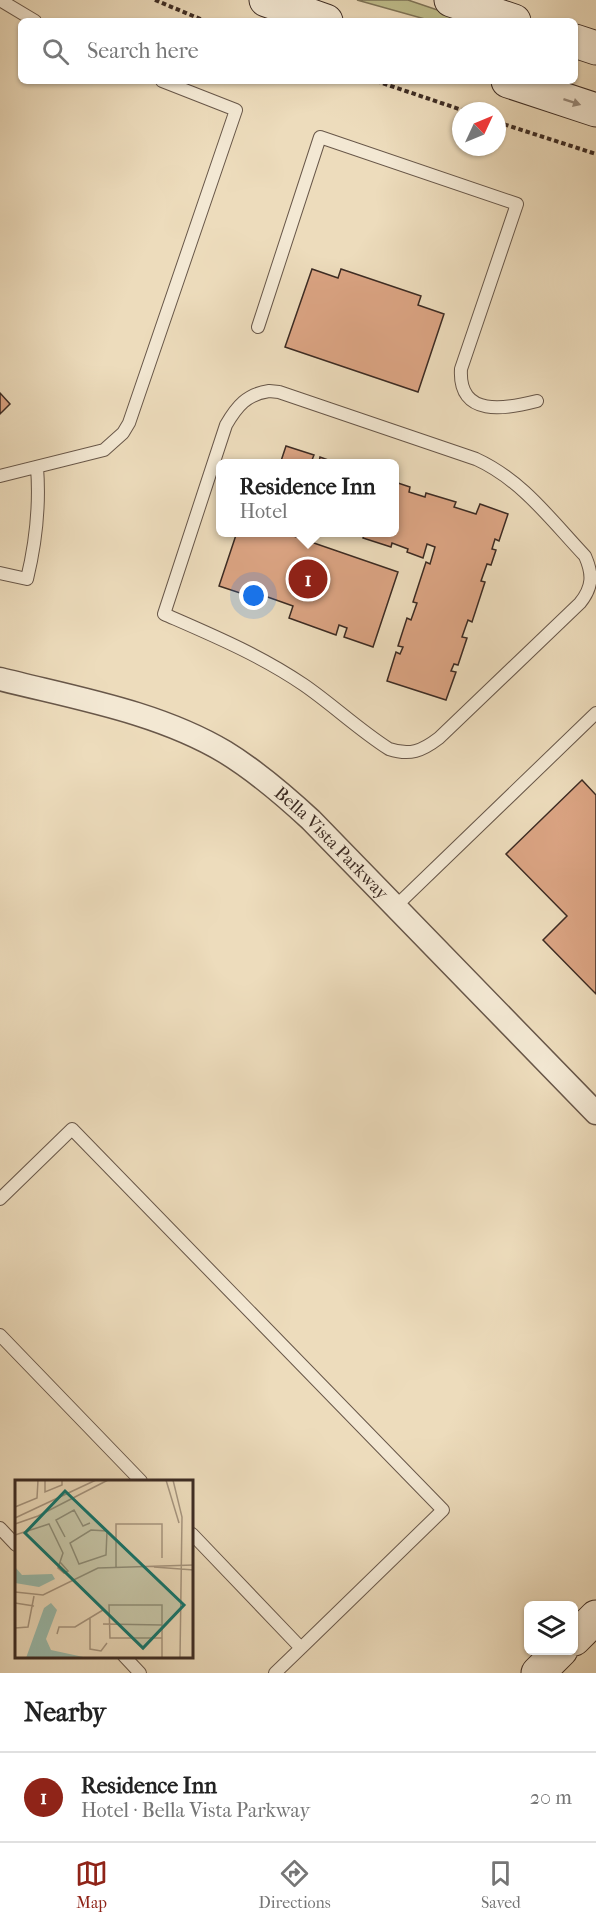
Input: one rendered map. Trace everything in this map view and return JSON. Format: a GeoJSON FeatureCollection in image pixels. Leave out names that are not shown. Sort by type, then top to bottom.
{"type":"FeatureCollection","features":[{"type":"Feature","properties":{"kind":"main road"},"geometry":{"type":"LineString","coordinates":[[266,0],[317,18]]}},
{"type":"Feature","properties":{"kind":"main road"},"geometry":{"type":"LineString","coordinates":[[451,0],[505,18]]}},
{"type":"Feature","properties":{"kind":"main road"},"geometry":{"type":"LineString","coordinates":[[578,42],[596,48]]}},
{"type":"Feature","properties":{"kind":"main road"},"geometry":{"type":"LineString","coordinates":[[517,84],[596,110]]}},
{"type":"Feature","properties":{"kind":"main road"},"geometry":{"type":"LineString","coordinates":[[578,1634],[596,1617]]}},
{"type":"Feature","properties":{"kind":"main road"},"geometry":{"type":"LineString","coordinates":[[538,1673],[556,1655]]}},
{"type":"Feature","properties":{"kind":"street","name":"Bella Vista Parkway"},"geometry":{"type":"LineString","coordinates":[[0,679],[157,721],[224,752],[262,777],[288,799],[596,1113]]}},
{"type":"Feature","properties":{"kind":"lane"},"geometry":{"type":"LineString","coordinates":[[0,0],[30,18]]}},
{"type":"Feature","properties":{"kind":"lane"},"geometry":{"type":"LineString","coordinates":[[0,476],[104,450],[123,433],[129,423],[236,110],[170,84]]}},
{"type":"Feature","properties":{"kind":"lane"},"geometry":{"type":"LineString","coordinates":[[258,327],[320,137],[517,204],[461,369],[460,378],[466,393],[476,403],[484,406],[501,408],[537,402]]}},
{"type":"Feature","properties":{"kind":"lane"},"geometry":{"type":"LineString","coordinates":[[269,391],[476,459],[493,467],[525,491],[585,556],[592,576],[590,587],[580,603],[439,738],[415,753],[401,753],[388,749],[319,696],[273,666],[225,641],[164,614],[226,425],[241,402],[258,393],[269,391]]}},
{"type":"Feature","properties":{"kind":"lane"},"geometry":{"type":"LineString","coordinates":[[0,573],[27,579],[39,513],[37,467]]}},
{"type":"Feature","properties":{"kind":"lane"},"geometry":{"type":"LineString","coordinates":[[395,907],[596,713]]}},
{"type":"Feature","properties":{"kind":"lane"},"geometry":{"type":"LineString","coordinates":[[0,1199],[72,1129],[443,1510],[275,1673]]}},
{"type":"Feature","properties":{"kind":"lane"},"geometry":{"type":"LineString","coordinates":[[0,1335],[140,1480]]}},
{"type":"Feature","properties":{"kind":"lane"},"geometry":{"type":"LineString","coordinates":[[0,1528],[15,1544]]}},
{"type":"Feature","properties":{"kind":"lane"},"geometry":{"type":"LineString","coordinates":[[194,1536],[302,1648]]}},
{"type":"Feature","properties":{"kind":"lane"},"geometry":{"type":"LineString","coordinates":[[126,1658],[140,1673]]}},
{"type":"Feature","properties":{"kind":"path"},"geometry":{"type":"LineString","coordinates":[[155,0],[198,18]]}},
{"type":"Feature","properties":{"kind":"path"},"geometry":{"type":"LineString","coordinates":[[385,84],[452,107]]}},
{"type":"Feature","properties":{"kind":"path"},"geometry":{"type":"LineString","coordinates":[[506,125],[596,154]]}},
{"type":"Feature","properties":{"kind":"shaded area"},"geometry":{"type":"Polygon","coordinates":[[[357,0],[408,0],[461,18],[421,18],[357,0]]]}},
{"type":"Feature","properties":{"kind":"building"},"geometry":{"type":"Polygon","coordinates":[[[312,269],[338,278],[341,269],[421,296],[418,305],[444,314],[418,392],[285,347],[312,269]]]}},
{"type":"Feature","properties":{"kind":"building"},"geometry":{"type":"Polygon","coordinates":[[[0,393],[10,404],[0,414],[0,393]]]}},
{"type":"Feature","properties":{"kind":"building"},"geometry":{"type":"Polygon","coordinates":[[[286,446],[314,455],[312,459],[282,459],[286,446]]]}},
{"type":"Feature","properties":{"kind":"building"},"geometry":{"type":"Polygon","coordinates":[[[399,483],[410,487],[409,492],[425,497],[426,493],[456,502],[454,507],[476,514],[480,504],[508,514],[499,541],[495,539],[492,549],[496,550],[491,565],[487,564],[481,581],[485,582],[472,622],[468,620],[462,637],[467,638],[458,665],[454,664],[451,671],[456,672],[446,700],[387,681],[396,652],[400,654],[403,647],[398,646],[407,618],[411,620],[417,603],[413,602],[426,562],[430,564],[435,547],[427,544],[423,558],[392,543],[391,547],[363,538],[399,537],[399,483]]]}},
{"type":"Feature","properties":{"kind":"building"},"geometry":{"type":"Polygon","coordinates":[[[235,537],[296,537],[398,572],[373,647],[344,637],[347,628],[339,625],[336,635],[289,618],[293,606],[262,595],[261,600],[219,586],[235,537]]]}},
{"type":"Feature","properties":{"kind":"building"},"geometry":{"type":"Polygon","coordinates":[[[582,780],[596,795],[596,994],[543,940],[567,916],[506,854],[582,780]]]}},
{"type":"Feature","properties":{"kind":"place","name":"Residence Inn"},"geometry":{"type":"Point","coordinates":[308,579]}}]}
